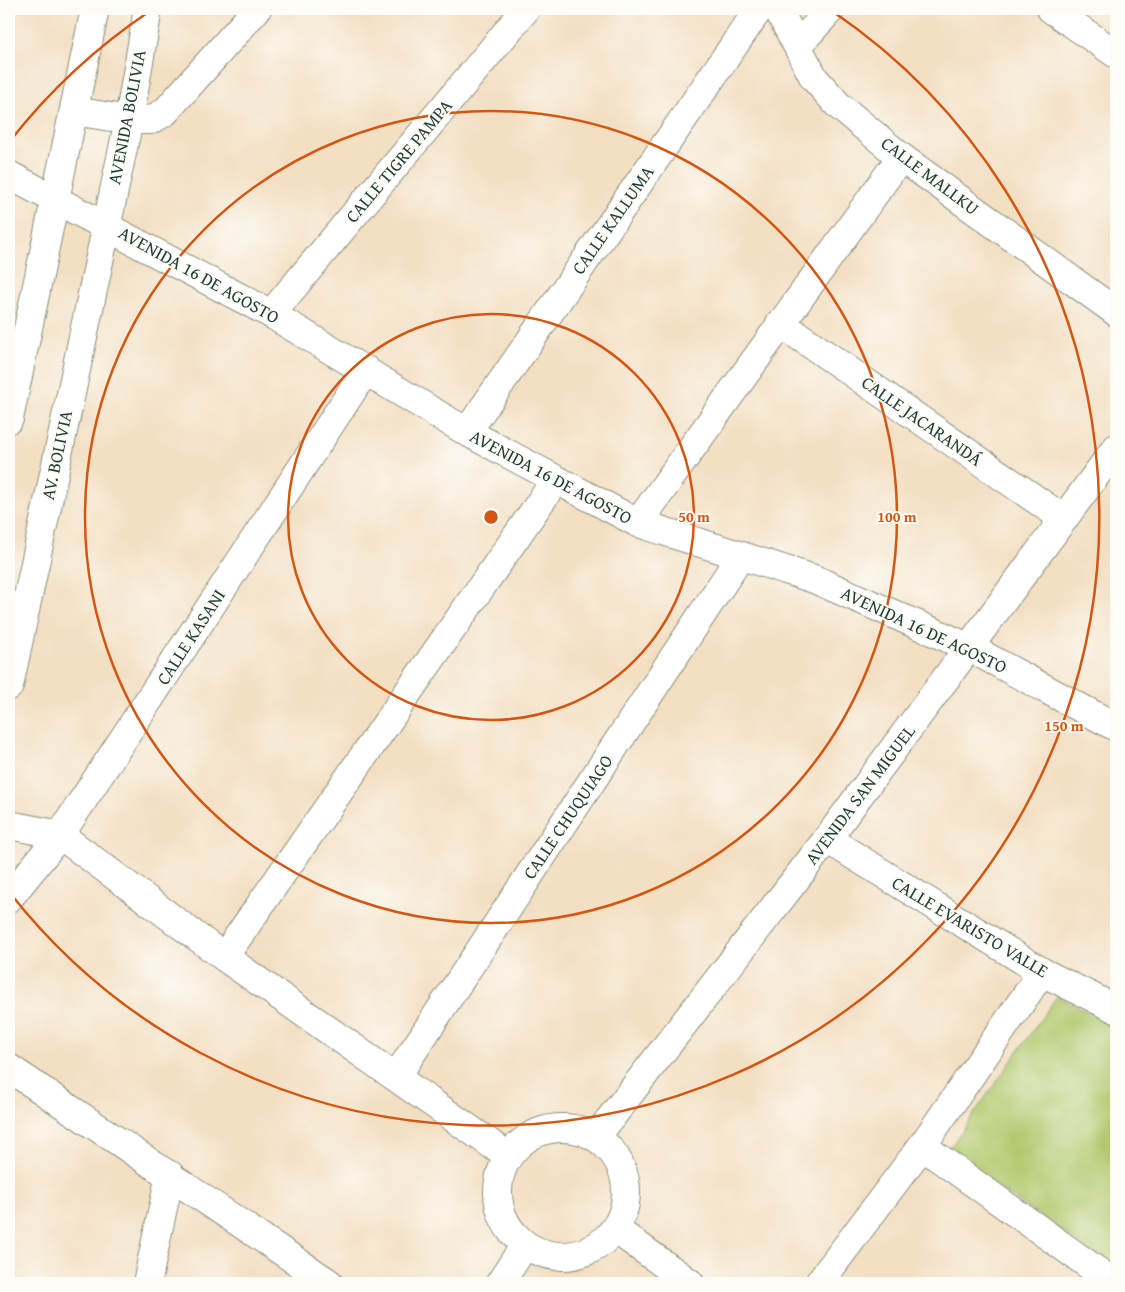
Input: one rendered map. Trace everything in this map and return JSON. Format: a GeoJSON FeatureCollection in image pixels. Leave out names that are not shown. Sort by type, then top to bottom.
{"type":"FeatureCollection","features":[{"type":"Feature","properties":{"kind":"street"},"geometry":{"type":"LineString","coordinates":[[9,419],[95,9]]}},
{"type":"Feature","properties":{"kind":"street","name":"AVENIDA BOLIVIA"},"geometry":{"type":"LineString","coordinates":[[105,224],[129,120],[148,9]]}},
{"type":"Feature","properties":{"kind":"street"},"geometry":{"type":"LineString","coordinates":[[74,111],[129,120],[151,120],[165,112],[257,9]]}},
{"type":"Feature","properties":{"kind":"street","name":"CALLE TIGRE PAMPA"},"geometry":{"type":"LineString","coordinates":[[271,314],[526,9]]}},
{"type":"Feature","properties":{"kind":"street","name":"CALLE KALLUMA"},"geometry":{"type":"LineString","coordinates":[[467,432],[759,9]]}},
{"type":"Feature","properties":{"kind":"street","name":"CALLE MALLKU"},"geometry":{"type":"LineString","coordinates":[[778,9],[814,78],[838,105],[900,157],[1116,312]]}},
{"type":"Feature","properties":{"kind":"street"},"geometry":{"type":"LineString","coordinates":[[798,45],[831,9]]}},
{"type":"Feature","properties":{"kind":"street"},"geometry":{"type":"LineString","coordinates":[[1051,9],[1116,54]]}},
{"type":"Feature","properties":{"kind":"street"},"geometry":{"type":"LineString","coordinates":[[638,523],[900,157]]}},
{"type":"Feature","properties":{"kind":"street","name":"AVENIDA 16 DE AGOSTO"},"geometry":{"type":"LineString","coordinates":[[9,175],[105,224],[271,314],[467,432],[555,481],[638,523],[814,579],[970,648],[1116,727]]}},
{"type":"Feature","properties":{"kind":"street","name":"AV. BOLIVIA"},"geometry":{"type":"LineString","coordinates":[[9,686],[105,224]]}},
{"type":"Feature","properties":{"kind":"street","name":"CALLE JACARANDÁ"},"geometry":{"type":"LineString","coordinates":[[780,323],[1064,519]]}},
{"type":"Feature","properties":{"kind":"street","name":"CALLE KASANI"},"geometry":{"type":"LineString","coordinates":[[9,898],[60,836],[366,370]]}},
{"type":"Feature","properties":{"kind":"street","name":"AVENIDA SAN MIGUEL"},"geometry":{"type":"LineString","coordinates":[[596,1137],[827,839],[1116,448]]}},
{"type":"Feature","properties":{"kind":"street"},"geometry":{"type":"LineString","coordinates":[[224,957],[555,481]]}},
{"type":"Feature","properties":{"kind":"street","name":"CALLE CHUQUIAGO"},"geometry":{"type":"LineString","coordinates":[[396,1078],[740,557]]}},
{"type":"Feature","properties":{"kind":"street"},"geometry":{"type":"LineString","coordinates":[[9,825],[60,836],[224,957],[508,1156]]}},
{"type":"Feature","properties":{"kind":"street","name":"CALLE EVARISTO VALLE"},"geometry":{"type":"LineString","coordinates":[[827,839],[1042,972],[1116,1009]]}},
{"type":"Feature","properties":{"kind":"street"},"geometry":{"type":"LineString","coordinates":[[818,1283],[922,1146],[1042,972]]}},
{"type":"Feature","properties":{"kind":"street"},"geometry":{"type":"LineString","coordinates":[[9,1068],[329,1283]]}},
{"type":"Feature","properties":{"kind":"street"},"geometry":{"type":"LineString","coordinates":[[565,1128],[578,1130],[596,1137],[612,1151],[623,1169],[626,1183],[625,1211],[616,1229],[601,1244],[583,1253],[563,1256],[543,1254],[525,1245],[510,1231],[501,1214],[497,1194],[500,1174],[508,1156],[522,1142],[539,1132],[565,1128]]}},
{"type":"Feature","properties":{"kind":"street"},"geometry":{"type":"LineString","coordinates":[[922,1146],[1114,1283]]}},
{"type":"Feature","properties":{"kind":"street"},"geometry":{"type":"LineString","coordinates":[[147,1283],[170,1175]]}},
{"type":"Feature","properties":{"kind":"street"},"geometry":{"type":"LineString","coordinates":[[616,1229],[690,1283]]}},
{"type":"Feature","properties":{"kind":"street"},"geometry":{"type":"LineString","coordinates":[[500,1283],[525,1245]]}},
{"type":"Feature","properties":{"kind":"green space"},"geometry":{"type":"Polygon","coordinates":[[[1057,996],[1116,1027],[1116,1269],[947,1152],[1057,996]]]}}]}
